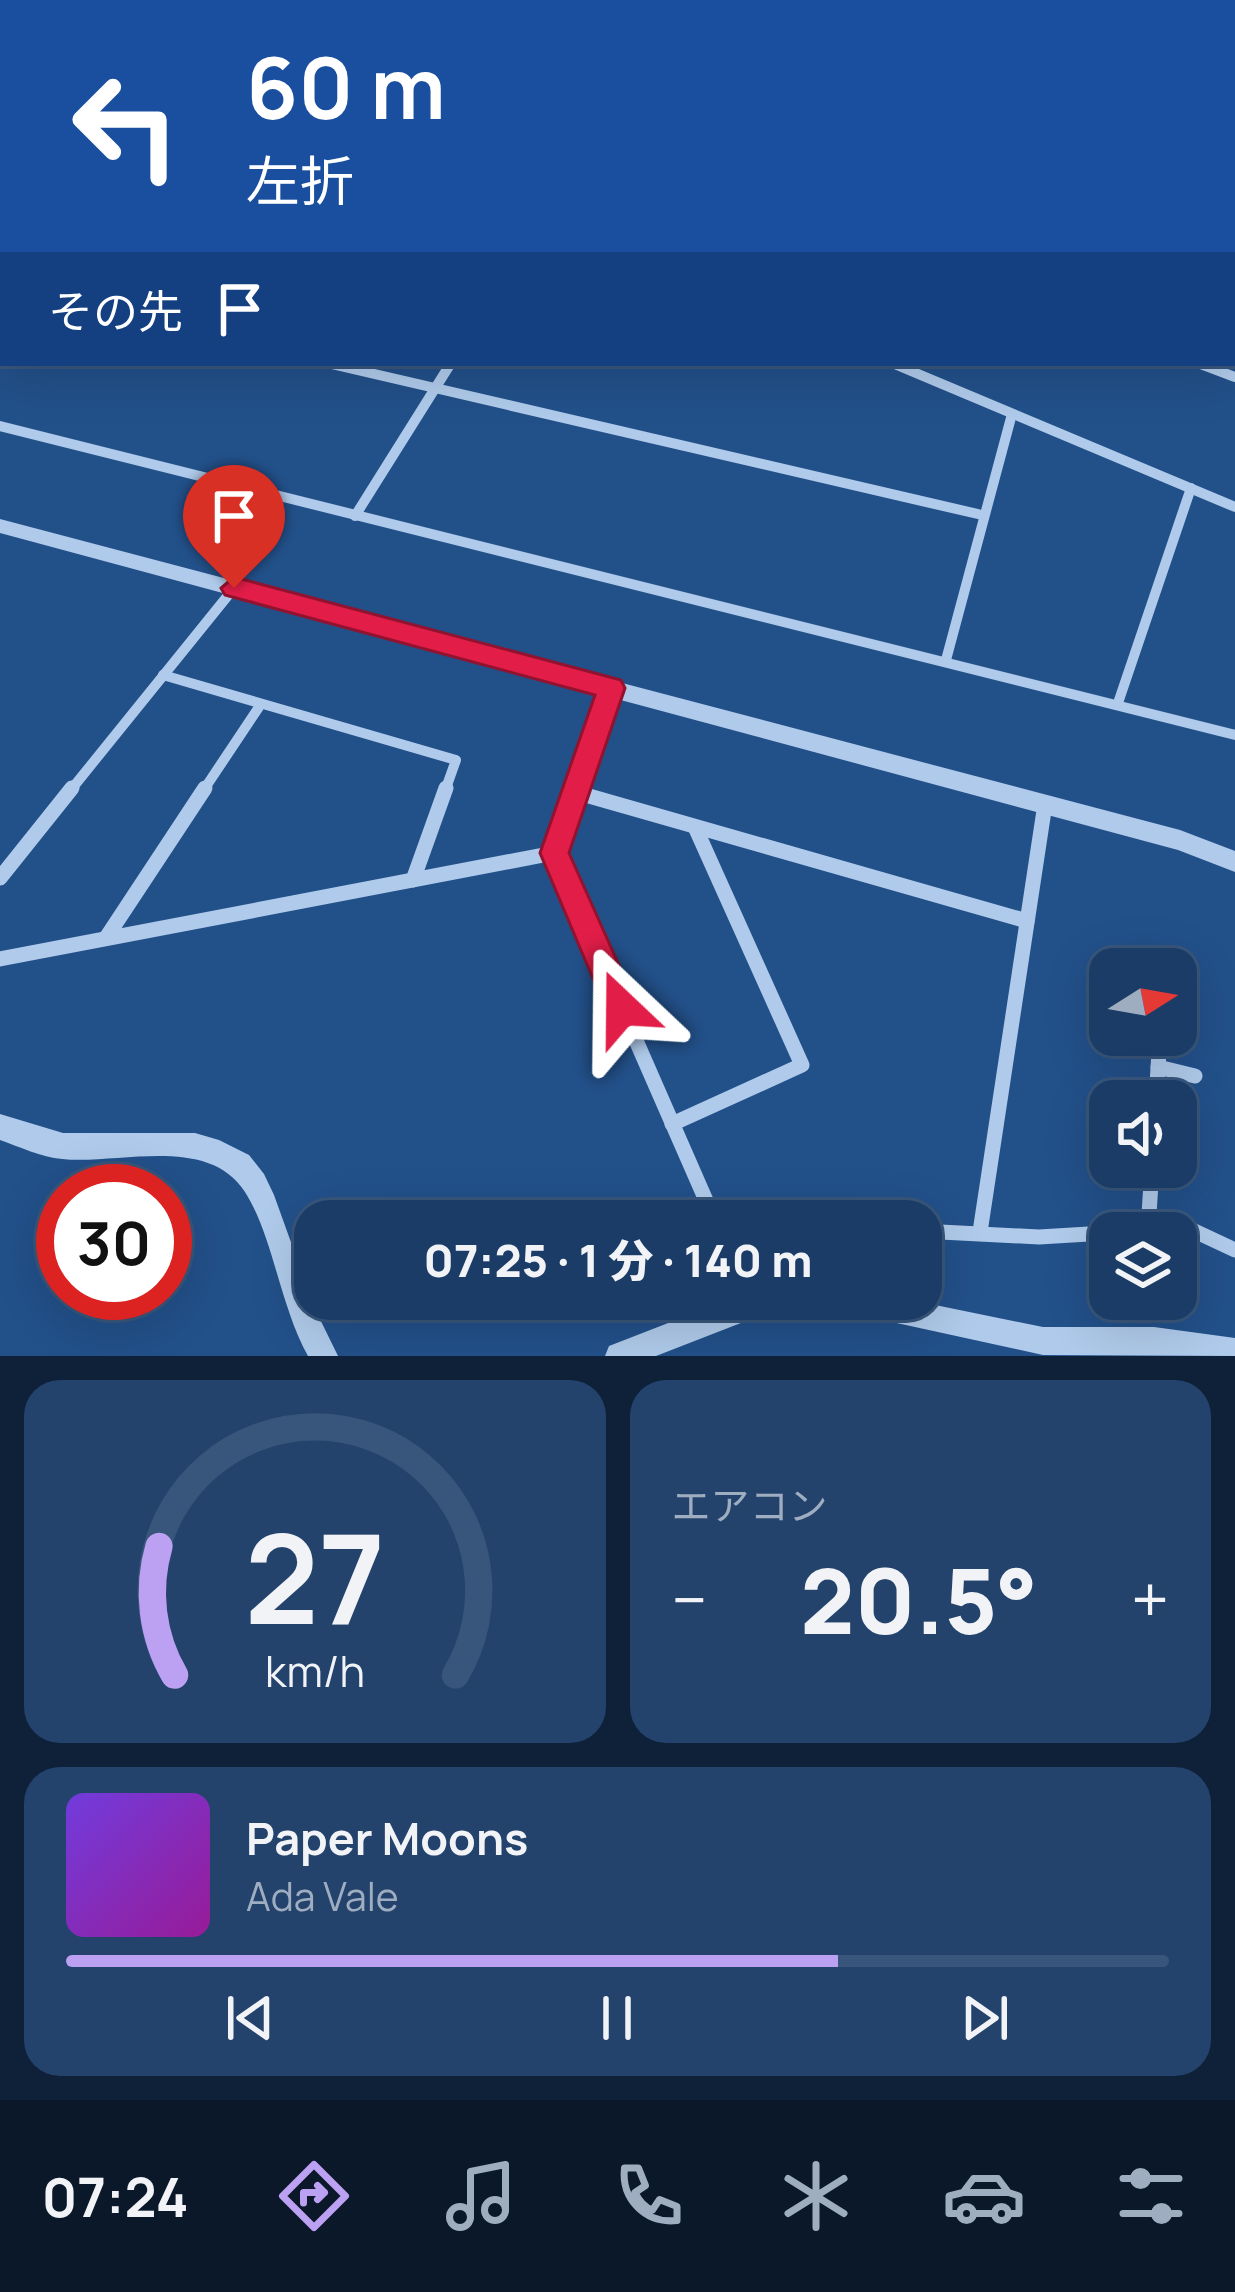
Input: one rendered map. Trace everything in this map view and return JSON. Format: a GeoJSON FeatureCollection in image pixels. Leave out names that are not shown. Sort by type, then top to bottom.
{"type":"FeatureCollection","features":[{"type":"Feature","properties":{"kind":"street"},"geometry":{"type":"LineString","coordinates":[[340,366],[982,515]]}},
{"type":"Feature","properties":{"kind":"street"},"geometry":{"type":"LineString","coordinates":[[355,517],[449,366]]}},
{"type":"Feature","properties":{"kind":"street"},"geometry":{"type":"LineString","coordinates":[[899,366],[1235,507]]}},
{"type":"Feature","properties":{"kind":"street"},"geometry":{"type":"LineString","coordinates":[[1206,366],[1235,377]]}},
{"type":"Feature","properties":{"kind":"street"},"geometry":{"type":"LineString","coordinates":[[946,660],[1012,414]]}},
{"type":"Feature","properties":{"kind":"street"},"geometry":{"type":"LineString","coordinates":[[0,426],[1235,736]]}},
{"type":"Feature","properties":{"kind":"street"},"geometry":{"type":"LineString","coordinates":[[1118,704],[1191,488]]}},
{"type":"Feature","properties":{"kind":"street"},"geometry":{"type":"LineString","coordinates":[[0,526],[1180,840],[1235,862]]}},
{"type":"Feature","properties":{"kind":"street"},"geometry":{"type":"LineString","coordinates":[[0,878],[234,588]]}},
{"type":"Feature","properties":{"kind":"street"},"geometry":{"type":"LineString","coordinates":[[163,676],[456,760],[413,880]]}},
{"type":"Feature","properties":{"kind":"street"},"geometry":{"type":"LineString","coordinates":[[611,688],[554,853],[706,1200]]}},
{"type":"Feature","properties":{"kind":"street"},"geometry":{"type":"LineString","coordinates":[[106,939],[261,704]]}},
{"type":"Feature","properties":{"kind":"street"},"geometry":{"type":"LineString","coordinates":[[575,792],[1027,921]]}},
{"type":"Feature","properties":{"kind":"street"},"geometry":{"type":"LineString","coordinates":[[980,1232],[1045,804]]}},
{"type":"Feature","properties":{"kind":"street"},"geometry":{"type":"LineString","coordinates":[[672,1124],[802,1065],[695,826]]}},
{"type":"Feature","properties":{"kind":"street"},"geometry":{"type":"LineString","coordinates":[[0,959],[554,853]]}},
{"type":"Feature","properties":{"kind":"street"},"geometry":{"type":"LineString","coordinates":[[1157,1080],[1159,1056]]}},
{"type":"Feature","properties":{"kind":"street"},"geometry":{"type":"LineString","coordinates":[[1158,1067],[1195,1076]]}},
{"type":"Feature","properties":{"kind":"street"},"geometry":{"type":"LineString","coordinates":[[0,1127],[61,1146],[205,1145],[252,1177],[278,1235],[302,1322],[323,1356]]}},
{"type":"Feature","properties":{"kind":"street"},"geometry":{"type":"LineString","coordinates":[[942,1232],[1039,1237],[1089,1234]]}},
{"type":"Feature","properties":{"kind":"street"},"geometry":{"type":"LineString","coordinates":[[1197,1232],[1235,1250]]}},
{"type":"Feature","properties":{"kind":"street"},"geometry":{"type":"LineString","coordinates":[[619,1356],[712,1320]]}},
{"type":"Feature","properties":{"kind":"street"},"geometry":{"type":"LineString","coordinates":[[940,1320],[1043,1341],[1154,1341],[1235,1352]]}},
{"type":"Feature","properties":{"kind":"route"},"geometry":{"type":"LineString","coordinates":[[234,588],[611,688],[554,853],[622,1008]]}}]}
